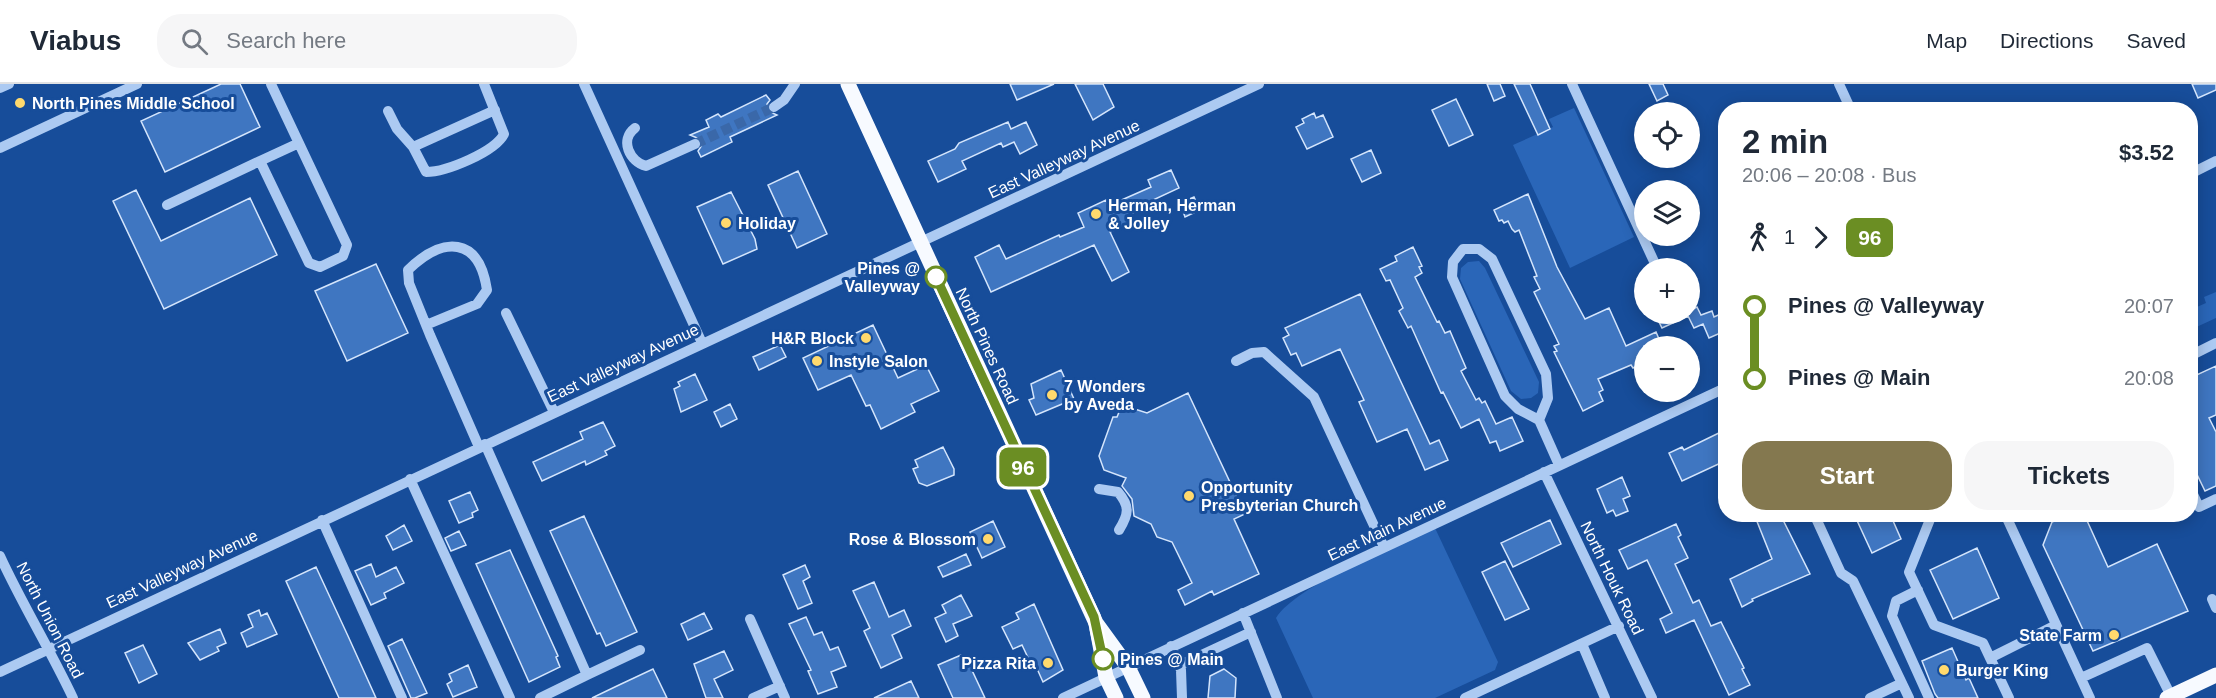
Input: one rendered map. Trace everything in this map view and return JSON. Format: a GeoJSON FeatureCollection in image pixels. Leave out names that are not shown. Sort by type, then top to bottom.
{"type":"FeatureCollection","features":[{"type":"Feature","properties":{"kind":"main road","name":"North Pines Road"},"geometry":{"type":"LineString","coordinates":[[848,84],[1096,623],[1128,667],[1143,698]]}},
{"type":"Feature","properties":{"kind":"main road","name":"North Pines Road"},"geometry":{"type":"LineString","coordinates":[[1096,623],[1106,677],[1116,698]]}},
{"type":"Feature","properties":{"kind":"main road"},"geometry":{"type":"LineString","coordinates":[[2169,697],[2192,693],[2216,675]]}},
{"type":"Feature","properties":{"kind":"street"},"geometry":{"type":"LineString","coordinates":[[0,88],[9,84]]}},
{"type":"Feature","properties":{"kind":"street"},"geometry":{"type":"LineString","coordinates":[[260,161],[309,263],[320,267],[343,256],[347,245],[271,84]]}},
{"type":"Feature","properties":{"kind":"street"},"geometry":{"type":"LineString","coordinates":[[388,111],[397,129],[413,147],[426,172],[438,172],[484,152],[501,140],[504,134],[484,84]]}},
{"type":"Feature","properties":{"kind":"street"},"geometry":{"type":"LineString","coordinates":[[584,84],[702,343]]}},
{"type":"Feature","properties":{"kind":"street"},"geometry":{"type":"LineString","coordinates":[[774,107],[784,100],[795,84]]}},
{"type":"Feature","properties":{"kind":"street","name":"East Valleyway Avenue"},"geometry":{"type":"LineString","coordinates":[[0,672],[1259,84]]}},
{"type":"Feature","properties":{"kind":"street"},"geometry":{"type":"LineString","coordinates":[[1572,84],[1652,258]]}},
{"type":"Feature","properties":{"kind":"street"},"geometry":{"type":"LineString","coordinates":[[1839,84],[1847,102]]}},
{"type":"Feature","properties":{"kind":"street"},"geometry":{"type":"LineString","coordinates":[[0,148],[130,86]]}},
{"type":"Feature","properties":{"kind":"street"},"geometry":{"type":"LineString","coordinates":[[413,147],[495,110]]}},
{"type":"Feature","properties":{"kind":"street"},"geometry":{"type":"LineString","coordinates":[[635,128],[626,140],[632,158],[638,164],[646,166],[695,144]]}},
{"type":"Feature","properties":{"kind":"street"},"geometry":{"type":"LineString","coordinates":[[167,205],[299,143]]}},
{"type":"Feature","properties":{"kind":"street"},"geometry":{"type":"LineString","coordinates":[[2198,170],[2216,162]]}},
{"type":"Feature","properties":{"kind":"street"},"geometry":{"type":"LineString","coordinates":[[426,325],[477,304],[487,290],[485,273],[476,256],[465,247],[450,247],[418,260],[408,270],[409,283],[426,325],[588,675]]}},
{"type":"Feature","properties":{"kind":"street"},"geometry":{"type":"LineString","coordinates":[[1539,420],[1548,398],[1546,374],[1492,259],[1479,249],[1463,249],[1453,262],[1452,277],[1456,288],[1505,396],[1518,409],[1539,420],[1559,465]]}},
{"type":"Feature","properties":{"kind":"street"},"geometry":{"type":"LineString","coordinates":[[506,313],[554,412]]}},
{"type":"Feature","properties":{"kind":"street"},"geometry":{"type":"LineString","coordinates":[[2198,352],[2216,344]]}},
{"type":"Feature","properties":{"kind":"street"},"geometry":{"type":"LineString","coordinates":[[1236,362],[1252,353],[1264,352],[1314,397],[1384,547]]}},
{"type":"Feature","properties":{"kind":"street","name":"East Main Avenue"},"geometry":{"type":"LineString","coordinates":[[1063,698],[1718,391]]}},
{"type":"Feature","properties":{"kind":"street","name":"North Houk Road"},"geometry":{"type":"LineString","coordinates":[[1544,472],[1652,698]]}},
{"type":"Feature","properties":{"kind":"street"},"geometry":{"type":"LineString","coordinates":[[410,479],[510,698]]}},
{"type":"Feature","properties":{"kind":"street"},"geometry":{"type":"LineString","coordinates":[[1100,489],[1118,492],[1128,503],[1128,517],[1119,530]]}},
{"type":"Feature","properties":{"kind":"street"},"geometry":{"type":"LineString","coordinates":[[2198,505],[2199,507],[2216,499]]}},
{"type":"Feature","properties":{"kind":"street"},"geometry":{"type":"LineString","coordinates":[[322,520],[402,698]]}},
{"type":"Feature","properties":{"kind":"street"},"geometry":{"type":"LineString","coordinates":[[1818,522],[1841,573],[1853,581],[1909,698]]}},
{"type":"Feature","properties":{"kind":"street"},"geometry":{"type":"LineString","coordinates":[[1929,522],[1909,572],[1934,625],[1983,643],[2009,698]]}},
{"type":"Feature","properties":{"kind":"street"},"geometry":{"type":"LineString","coordinates":[[2009,522],[2090,698]]}},
{"type":"Feature","properties":{"kind":"street","name":"North Union Road"},"geometry":{"type":"LineString","coordinates":[[0,556],[15,588],[50,648],[73,698]]}},
{"type":"Feature","properties":{"kind":"street"},"geometry":{"type":"LineString","coordinates":[[1918,590],[1896,601],[1892,616],[1929,698]]}},
{"type":"Feature","properties":{"kind":"street"},"geometry":{"type":"LineString","coordinates":[[1243,613],[1277,698]]}},
{"type":"Feature","properties":{"kind":"street"},"geometry":{"type":"LineString","coordinates":[[750,619],[785,698]]}},
{"type":"Feature","properties":{"kind":"street"},"geometry":{"type":"LineString","coordinates":[[1990,658],[2056,625]]}},
{"type":"Feature","properties":{"kind":"street"},"geometry":{"type":"LineString","coordinates":[[1465,698],[1619,626]]}},
{"type":"Feature","properties":{"kind":"street"},"geometry":{"type":"LineString","coordinates":[[1180,665],[1251,632]]}},
{"type":"Feature","properties":{"kind":"street"},"geometry":{"type":"LineString","coordinates":[[1582,644],[1605,698]]}},
{"type":"Feature","properties":{"kind":"street"},"geometry":{"type":"LineString","coordinates":[[1171,646],[1180,665],[1182,698]]}},
{"type":"Feature","properties":{"kind":"street"},"geometry":{"type":"LineString","coordinates":[[2081,678],[2147,648],[2169,697]]}},
{"type":"Feature","properties":{"kind":"street"},"geometry":{"type":"LineString","coordinates":[[540,698],[640,650]]}},
{"type":"Feature","properties":{"kind":"street"},"geometry":{"type":"LineString","coordinates":[[1870,698],[1902,683]]}},
{"type":"Feature","properties":{"kind":"street"},"geometry":{"type":"LineString","coordinates":[[753,698],[780,686]]}},
{"type":"Feature","properties":{"kind":"street"},"geometry":{"type":"LineString","coordinates":[[1265,698],[1274,686]]}},
{"type":"Feature","properties":{"kind":"shaded area"},"geometry":{"type":"Polygon","coordinates":[[[1574,108],[1634,237],[1570,268],[1513,145],[1553,127],[1549,119],[1574,108]]]}},
{"type":"Feature","properties":{"kind":"shaded area"},"geometry":{"type":"Polygon","coordinates":[[[1479,261],[1485,268],[1539,382],[1538,393],[1531,398],[1521,399],[1511,391],[1460,279],[1461,268],[1468,262],[1479,261]]]}},
{"type":"Feature","properties":{"kind":"shaded area"},"geometry":{"type":"Polygon","coordinates":[[[2216,292],[2216,318],[2198,326],[2198,306],[2206,303],[2204,297],[2216,292]]]}},
{"type":"Feature","properties":{"kind":"shaded area"},"geometry":{"type":"Polygon","coordinates":[[[1435,528],[1498,662],[1495,670],[1435,698],[1313,698],[1276,618],[1287,605],[1325,580],[1435,528]]]}},
{"type":"Feature","properties":{"kind":"building"},"geometry":{"type":"Polygon","coordinates":[[[221,84],[240,84],[260,127],[165,172],[141,121],[221,84]]]}},
{"type":"Feature","properties":{"kind":"building"},"geometry":{"type":"Polygon","coordinates":[[[1010,84],[1054,84],[1017,100],[1010,84]]]}},
{"type":"Feature","properties":{"kind":"building"},"geometry":{"type":"Polygon","coordinates":[[[1075,84],[1103,84],[1114,107],[1093,120],[1075,84]]]}},
{"type":"Feature","properties":{"kind":"building"},"geometry":{"type":"Polygon","coordinates":[[[1487,84],[1500,84],[1505,96],[1494,101],[1487,84]]]}},
{"type":"Feature","properties":{"kind":"building"},"geometry":{"type":"Polygon","coordinates":[[[1514,84],[1530,84],[1550,129],[1538,135],[1514,84]]]}},
{"type":"Feature","properties":{"kind":"building"},"geometry":{"type":"Polygon","coordinates":[[[1649,84],[1663,84],[1668,95],[1657,101],[1649,84]]]}},
{"type":"Feature","properties":{"kind":"building"},"geometry":{"type":"Polygon","coordinates":[[[2192,84],[2216,84],[2216,90],[2198,98],[2192,84]]]}},
{"type":"Feature","properties":{"kind":"building"},"geometry":{"type":"Polygon","coordinates":[[[766,95],[770,100],[767,104],[768,111],[777,115],[730,137],[732,142],[701,157],[698,151],[702,140],[690,135],[709,127],[706,120],[718,114],[721,117],[766,95]]]}},
{"type":"Feature","properties":{"kind":"building"},"geometry":{"type":"Polygon","coordinates":[[[1456,99],[1473,135],[1449,146],[1432,110],[1456,99]]]}},
{"type":"Feature","properties":{"kind":"building"},"geometry":{"type":"Polygon","coordinates":[[[1314,113],[1316,118],[1323,115],[1333,137],[1307,149],[1296,127],[1304,123],[1302,119],[1314,113]]]}},
{"type":"Feature","properties":{"kind":"building"},"geometry":{"type":"Polygon","coordinates":[[[1008,122],[1011,129],[1026,122],[1037,145],[1020,154],[1014,142],[1003,147],[1001,143],[962,161],[966,169],[938,182],[928,161],[955,149],[959,143],[1008,122]]]}},
{"type":"Feature","properties":{"kind":"building"},"geometry":{"type":"Polygon","coordinates":[[[1371,150],[1381,173],[1362,182],[1351,159],[1371,150]]]}},
{"type":"Feature","properties":{"kind":"building"},"geometry":{"type":"Polygon","coordinates":[[[1171,170],[1179,188],[1136,208],[1137,211],[1126,216],[1129,224],[1110,232],[1129,272],[1112,281],[1094,245],[991,292],[975,257],[999,245],[1006,259],[1059,235],[1060,237],[1084,227],[1078,213],[1106,200],[1108,206],[1151,187],[1148,180],[1171,170]]]}},
{"type":"Feature","properties":{"kind":"building","name":"Holiday"},"geometry":{"type":"Polygon","coordinates":[[[798,171],[827,234],[797,248],[768,185],[798,171]]]}},
{"type":"Feature","properties":{"kind":"building"},"geometry":{"type":"Polygon","coordinates":[[[136,190],[161,241],[250,198],[277,255],[164,309],[113,201],[136,190]]]}},
{"type":"Feature","properties":{"kind":"building","name":"Holiday"},"geometry":{"type":"Polygon","coordinates":[[[731,192],[755,239],[757,249],[723,264],[697,207],[731,192]]]}},
{"type":"Feature","properties":{"kind":"building"},"geometry":{"type":"Polygon","coordinates":[[[1528,194],[1557,267],[1585,319],[1609,308],[1626,346],[1634,342],[1634,368],[1631,365],[1598,379],[1603,390],[1599,392],[1603,401],[1583,411],[1554,352],[1557,351],[1554,346],[1559,344],[1534,292],[1540,289],[1534,277],[1537,276],[1519,230],[1515,232],[1508,221],[1504,223],[1502,220],[1499,221],[1494,210],[1528,194]]]}},
{"type":"Feature","properties":{"kind":"building"},"geometry":{"type":"Polygon","coordinates":[[[1194,197],[1200,210],[1185,217],[1180,203],[1194,197]]]}},
{"type":"Feature","properties":{"kind":"building"},"geometry":{"type":"Polygon","coordinates":[[[1413,247],[1422,266],[1419,267],[1422,273],[1415,277],[1437,322],[1439,321],[1445,333],[1450,331],[1466,368],[1461,371],[1476,400],[1479,398],[1482,403],[1485,401],[1496,424],[1512,417],[1523,441],[1500,451],[1496,441],[1490,443],[1479,419],[1461,428],[1443,392],[1441,393],[1411,326],[1408,328],[1399,311],[1403,308],[1390,280],[1386,281],[1380,269],[1397,261],[1395,256],[1413,247]]]}},
{"type":"Feature","properties":{"kind":"building"},"geometry":{"type":"Polygon","coordinates":[[[376,264],[408,333],[347,361],[315,291],[376,264]]]}},
{"type":"Feature","properties":{"kind":"building"},"geometry":{"type":"Polygon","coordinates":[[[1360,294],[1430,444],[1439,440],[1448,460],[1425,470],[1407,429],[1377,442],[1359,402],[1364,400],[1340,349],[1302,366],[1296,353],[1291,355],[1283,338],[1289,335],[1285,328],[1360,294]]]}},
{"type":"Feature","properties":{"kind":"building"},"geometry":{"type":"Polygon","coordinates":[[[1712,311],[1714,317],[1718,315],[1718,334],[1709,338],[1703,324],[1694,328],[1692,324],[1700,324],[1700,313],[1701,315],[1712,311]]]}},
{"type":"Feature","properties":{"kind":"building"},"geometry":{"type":"Polygon","coordinates":[[[873,325],[898,378],[926,365],[939,391],[911,404],[915,412],[881,429],[870,405],[866,406],[851,375],[818,390],[803,358],[873,325]]]}},
{"type":"Feature","properties":{"kind":"building"},"geometry":{"type":"Polygon","coordinates":[[[780,345],[786,357],[759,370],[753,357],[780,345]]]}},
{"type":"Feature","properties":{"kind":"building"},"geometry":{"type":"Polygon","coordinates":[[[2216,366],[2216,415],[2209,418],[2216,432],[2216,486],[2205,491],[2198,477],[2198,374],[2216,366]]]}},
{"type":"Feature","properties":{"kind":"building","name":"7 Wonders by Aveda"},"geometry":{"type":"Polygon","coordinates":[[[1061,370],[1074,399],[1036,415],[1029,400],[1034,398],[1031,384],[1061,370]]]}},
{"type":"Feature","properties":{"kind":"building"},"geometry":{"type":"Polygon","coordinates":[[[695,374],[707,400],[681,412],[674,389],[680,386],[678,382],[695,374]]]}},
{"type":"Feature","properties":{"kind":"building","name":"Opportunity Presbyterian Church"},"geometry":{"type":"Polygon","coordinates":[[[1188,393],[1245,514],[1234,519],[1259,574],[1214,595],[1212,591],[1185,605],[1178,590],[1192,583],[1172,542],[1157,537],[1151,524],[1134,516],[1132,499],[1122,486],[1126,478],[1104,470],[1099,456],[1113,417],[1117,417],[1122,405],[1147,413],[1188,393]]]}},
{"type":"Feature","properties":{"kind":"building"},"geometry":{"type":"Polygon","coordinates":[[[730,404],[737,419],[721,427],[714,412],[730,404]]]}},
{"type":"Feature","properties":{"kind":"building"},"geometry":{"type":"Polygon","coordinates":[[[603,422],[615,446],[605,451],[607,455],[586,465],[585,461],[542,481],[533,462],[583,439],[580,432],[603,422]]]}},
{"type":"Feature","properties":{"kind":"building"},"geometry":{"type":"Polygon","coordinates":[[[1718,433],[1718,464],[1682,481],[1669,453],[1682,447],[1684,450],[1718,433]]]}},
{"type":"Feature","properties":{"kind":"building"},"geometry":{"type":"Polygon","coordinates":[[[943,447],[954,469],[954,475],[927,486],[919,483],[913,469],[918,467],[915,460],[943,447]]]}},
{"type":"Feature","properties":{"kind":"building"},"geometry":{"type":"Polygon","coordinates":[[[1622,477],[1630,496],[1623,499],[1628,511],[1616,516],[1613,510],[1607,513],[1597,489],[1622,477]]]}},
{"type":"Feature","properties":{"kind":"building"},"geometry":{"type":"Polygon","coordinates":[[[470,492],[478,510],[472,513],[473,517],[459,523],[449,501],[470,492]]]}},
{"type":"Feature","properties":{"kind":"building"},"geometry":{"type":"Polygon","coordinates":[[[584,516],[637,632],[606,646],[600,633],[597,634],[550,531],[584,516]]]}},
{"type":"Feature","properties":{"kind":"building"},"geometry":{"type":"Polygon","coordinates":[[[1550,520],[1561,544],[1513,567],[1501,543],[1550,520]]]}},
{"type":"Feature","properties":{"kind":"building","name":"Rose & Blossom"},"geometry":{"type":"Polygon","coordinates":[[[993,521],[1005,547],[982,558],[970,532],[993,521]]]}},
{"type":"Feature","properties":{"kind":"building"},"geometry":{"type":"Polygon","coordinates":[[[1757,522],[1784,522],[1810,574],[1752,599],[1753,601],[1742,607],[1730,579],[1772,559],[1757,522]]]}},
{"type":"Feature","properties":{"kind":"building"},"geometry":{"type":"Polygon","coordinates":[[[1858,522],[1894,522],[1901,539],[1872,553],[1858,522]]]}},
{"type":"Feature","properties":{"kind":"building"},"geometry":{"type":"Polygon","coordinates":[[[2052,522],[2088,522],[2108,567],[2157,544],[2188,611],[2093,651],[2043,545],[2052,522]]]}},
{"type":"Feature","properties":{"kind":"building"},"geometry":{"type":"Polygon","coordinates":[[[1676,524],[1681,535],[1678,537],[1688,558],[1675,564],[1693,603],[1699,600],[1711,626],[1721,622],[1750,685],[1729,695],[1694,620],[1666,633],[1660,619],[1672,613],[1647,560],[1628,569],[1619,550],[1676,524]]]}},
{"type":"Feature","properties":{"kind":"building"},"geometry":{"type":"Polygon","coordinates":[[[404,525],[412,541],[393,550],[386,536],[404,525]]]}},
{"type":"Feature","properties":{"kind":"building"},"geometry":{"type":"Polygon","coordinates":[[[459,531],[466,545],[451,551],[445,538],[459,531]]]}},
{"type":"Feature","properties":{"kind":"building"},"geometry":{"type":"Polygon","coordinates":[[[1977,548],[1999,598],[1953,619],[1930,570],[1977,548]]]}},
{"type":"Feature","properties":{"kind":"building"},"geometry":{"type":"Polygon","coordinates":[[[510,550],[558,656],[556,657],[560,667],[529,682],[476,564],[510,550]]]}},
{"type":"Feature","properties":{"kind":"building"},"geometry":{"type":"Polygon","coordinates":[[[966,554],[971,565],[943,577],[938,567],[966,554]]]}},
{"type":"Feature","properties":{"kind":"building"},"geometry":{"type":"Polygon","coordinates":[[[1505,561],[1529,609],[1505,620],[1482,572],[1505,561]]]}},
{"type":"Feature","properties":{"kind":"building"},"geometry":{"type":"Polygon","coordinates":[[[371,564],[376,577],[396,567],[404,583],[384,593],[386,598],[371,605],[355,571],[371,564]]]}},
{"type":"Feature","properties":{"kind":"building"},"geometry":{"type":"Polygon","coordinates":[[[805,565],[810,577],[803,581],[812,603],[798,609],[783,575],[805,565]]]}},
{"type":"Feature","properties":{"kind":"building"},"geometry":{"type":"Polygon","coordinates":[[[316,567],[376,698],[339,698],[286,581],[316,567]]]}},
{"type":"Feature","properties":{"kind":"building"},"geometry":{"type":"Polygon","coordinates":[[[874,582],[889,617],[904,610],[911,626],[892,635],[902,658],[881,668],[864,631],[870,628],[853,591],[874,582]]]}},
{"type":"Feature","properties":{"kind":"building"},"geometry":{"type":"Polygon","coordinates":[[[961,595],[972,616],[953,624],[958,636],[946,642],[935,618],[946,613],[942,605],[961,595]]]}},
{"type":"Feature","properties":{"kind":"building"},"geometry":{"type":"Polygon","coordinates":[[[1034,604],[1063,670],[1043,682],[1034,662],[1031,664],[1022,645],[1013,649],[1002,627],[1019,619],[1016,613],[1034,604]]]}},
{"type":"Feature","properties":{"kind":"building"},"geometry":{"type":"Polygon","coordinates":[[[259,610],[261,616],[267,613],[277,634],[247,647],[241,633],[253,627],[248,615],[259,610]]]}},
{"type":"Feature","properties":{"kind":"building"},"geometry":{"type":"Polygon","coordinates":[[[704,613],[712,629],[688,640],[681,624],[704,613]]]}},
{"type":"Feature","properties":{"kind":"building"},"geometry":{"type":"Polygon","coordinates":[[[806,617],[814,635],[822,632],[830,650],[838,647],[846,666],[831,672],[837,687],[818,694],[808,671],[811,670],[789,624],[806,617]]]}},
{"type":"Feature","properties":{"kind":"building"},"geometry":{"type":"Polygon","coordinates":[[[220,629],[226,643],[217,647],[219,651],[200,660],[188,643],[220,629]]]}},
{"type":"Feature","properties":{"kind":"building"},"geometry":{"type":"Polygon","coordinates":[[[402,639],[427,693],[415,698],[411,698],[388,646],[402,639]]]}},
{"type":"Feature","properties":{"kind":"building"},"geometry":{"type":"Polygon","coordinates":[[[143,645],[157,674],[139,683],[125,653],[143,645]]]}},
{"type":"Feature","properties":{"kind":"building","name":"Burger King"},"geometry":{"type":"Polygon","coordinates":[[[1952,648],[1966,680],[1969,678],[1978,698],[1938,698],[1935,694],[1922,661],[1952,648]]]}},
{"type":"Feature","properties":{"kind":"building"},"geometry":{"type":"Polygon","coordinates":[[[724,651],[733,670],[714,679],[723,698],[706,698],[694,664],[724,651]]]}},
{"type":"Feature","properties":{"kind":"building"},"geometry":{"type":"Polygon","coordinates":[[[961,655],[966,665],[969,664],[985,698],[953,698],[938,665],[961,655]]]}},
{"type":"Feature","properties":{"kind":"building"},"geometry":{"type":"Polygon","coordinates":[[[468,665],[477,687],[453,697],[447,684],[452,681],[449,674],[468,665]]]}},
{"type":"Feature","properties":{"kind":"building"},"geometry":{"type":"Polygon","coordinates":[[[653,669],[667,698],[592,698],[619,685],[653,669]]]}},
{"type":"Feature","properties":{"kind":"building"},"geometry":{"type":"Polygon","coordinates":[[[1224,669],[1236,678],[1235,698],[1208,698],[1210,676],[1224,669]]]}},
{"type":"Feature","properties":{"kind":"building"},"geometry":{"type":"Polygon","coordinates":[[[911,681],[919,698],[874,698],[911,681]]]}},
{"type":"Feature","properties":{"kind":"tunnel"},"geometry":{"type":"LineString","coordinates":[[695,144],[774,107]]}},
{"type":"Feature","properties":{"kind":"bus line","name":"96"},"geometry":{"type":"LineString","coordinates":[[936,277],[1094,617],[1103,659]]}},
{"type":"Feature","properties":{"kind":"place","name":"North Pines Middle School"},"geometry":{"type":"Point","coordinates":[20,103]}},
{"type":"Feature","properties":{"kind":"place","name":"Herman, Herman & Jolley"},"geometry":{"type":"Point","coordinates":[1096,214]}},
{"type":"Feature","properties":{"kind":"place","name":"Holiday"},"geometry":{"type":"Point","coordinates":[726,223]}},
{"type":"Feature","properties":{"kind":"place","name":"Pines @ Valleyway"},"geometry":{"type":"Point","coordinates":[936,277]}},
{"type":"Feature","properties":{"kind":"place","name":"H&R Block"},"geometry":{"type":"Point","coordinates":[866,338]}},
{"type":"Feature","properties":{"kind":"place","name":"Instyle Salon"},"geometry":{"type":"Point","coordinates":[817,361]}},
{"type":"Feature","properties":{"kind":"place","name":"7 Wonders by Aveda"},"geometry":{"type":"Point","coordinates":[1052,395]}},
{"type":"Feature","properties":{"kind":"place","name":"Opportunity Presbyterian Church"},"geometry":{"type":"Point","coordinates":[1189,496]}},
{"type":"Feature","properties":{"kind":"place","name":"Rose & Blossom"},"geometry":{"type":"Point","coordinates":[988,539]}},
{"type":"Feature","properties":{"kind":"place","name":"State Farm"},"geometry":{"type":"Point","coordinates":[2114,635]}},
{"type":"Feature","properties":{"kind":"place","name":"Pines @ Main"},"geometry":{"type":"Point","coordinates":[1103,659]}},
{"type":"Feature","properties":{"kind":"place","name":"Pizza Rita"},"geometry":{"type":"Point","coordinates":[1048,663]}},
{"type":"Feature","properties":{"kind":"place","name":"Burger King"},"geometry":{"type":"Point","coordinates":[1944,670]}}]}
